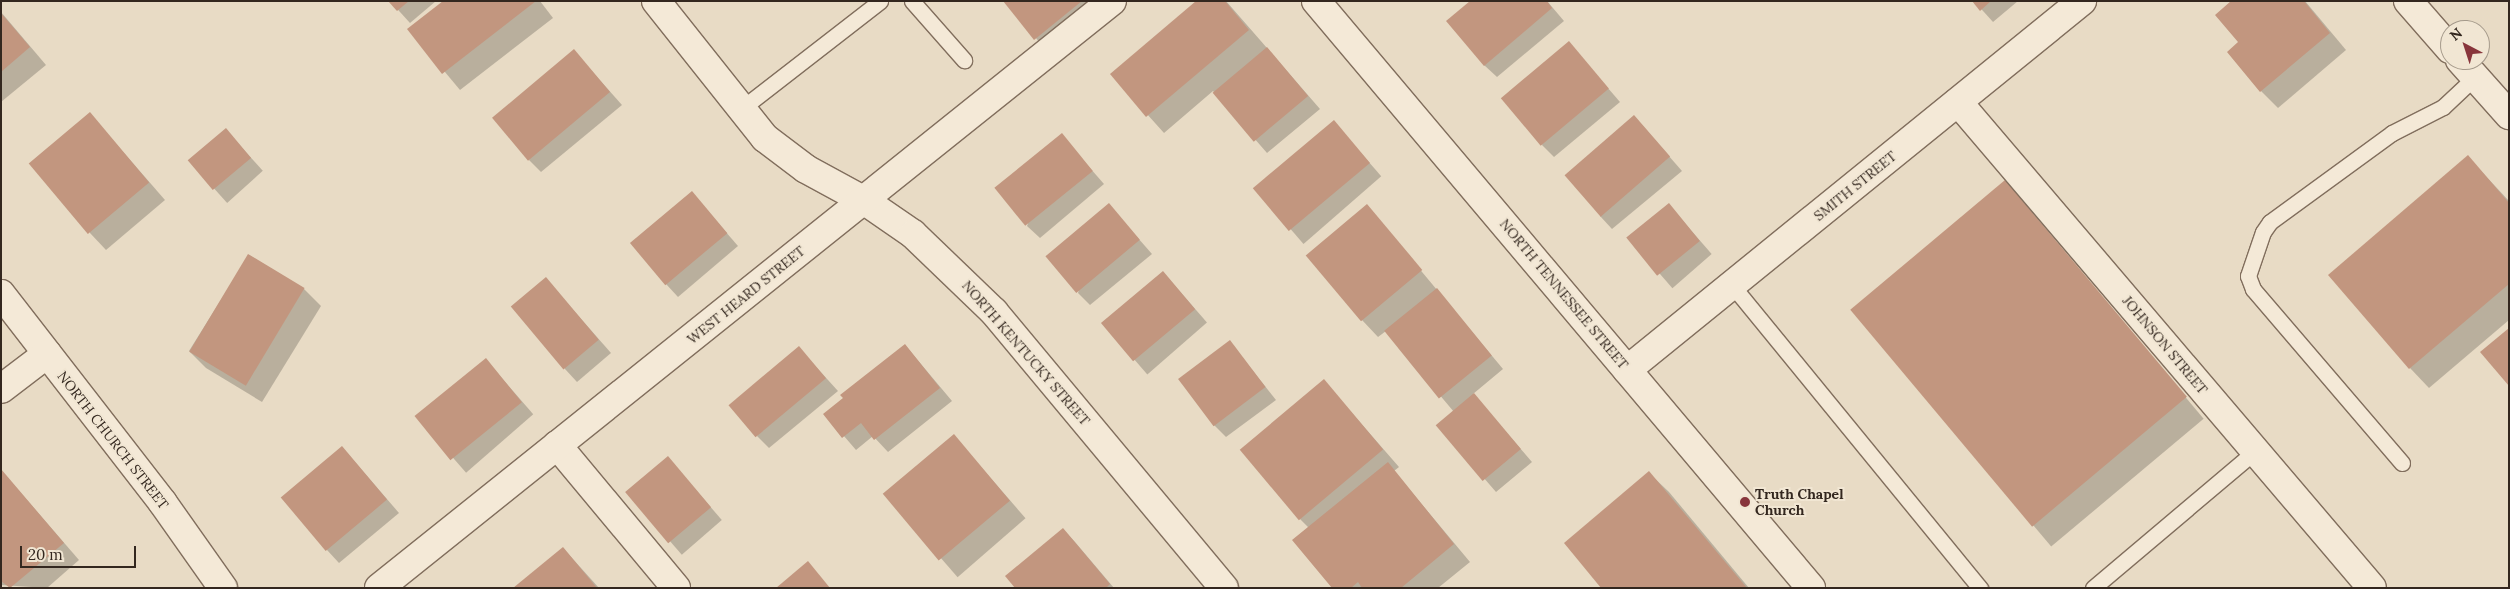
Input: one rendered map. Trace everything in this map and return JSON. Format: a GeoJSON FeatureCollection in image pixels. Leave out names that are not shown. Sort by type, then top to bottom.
{"type":"FeatureCollection","features":[{"type":"Feature","properties":{"kind":"street","name":"NORTH KENTUCKY STREET"},"geometry":{"type":"LineString","coordinates":[[656,1],[765,138],[806,169],[865,200],[913,234],[994,312],[1224,588]]}},
{"type":"Feature","properties":{"kind":"street","name":"WEST HEARD STREET"},"geometry":{"type":"LineString","coordinates":[[379,588],[1112,1]]}},
{"type":"Feature","properties":{"kind":"street","name":"NORTH TENNESSEE STREET"},"geometry":{"type":"LineString","coordinates":[[1316,1],[1811,588]]}},
{"type":"Feature","properties":{"kind":"street","name":"SMITH STREET"},"geometry":{"type":"LineString","coordinates":[[1627,370],[2082,1]]}},
{"type":"Feature","properties":{"kind":"street"},"geometry":{"type":"LineString","coordinates":[[2408,1],[2440,38]]}},
{"type":"Feature","properties":{"kind":"street"},"geometry":{"type":"LineString","coordinates":[[2469,70],[2509,115]]}},
{"type":"Feature","properties":{"kind":"street","name":"JOHNSON STREET"},"geometry":{"type":"LineString","coordinates":[[1958,102],[2372,588]]}},
{"type":"Feature","properties":{"kind":"street","name":"NORTH CHURCH STREET"},"geometry":{"type":"LineString","coordinates":[[1,294],[163,503],[222,588]]}},
{"type":"Feature","properties":{"kind":"street"},"geometry":{"type":"LineString","coordinates":[[1,389],[47,354]]}},
{"type":"Feature","properties":{"kind":"street"},"geometry":{"type":"LineString","coordinates":[[557,445],[676,588]]}},
{"type":"Feature","properties":{"kind":"lane"},"geometry":{"type":"LineString","coordinates":[[742,109],[880,1]]}},
{"type":"Feature","properties":{"kind":"lane"},"geometry":{"type":"LineString","coordinates":[[912,1],[964,60]]}},
{"type":"Feature","properties":{"kind":"lane"},"geometry":{"type":"LineString","coordinates":[[2402,463],[2253,289],[2248,276],[2263,232],[2270,222],[2392,133],[2444,107],[2466,70]]}},
{"type":"Feature","properties":{"kind":"lane"},"geometry":{"type":"LineString","coordinates":[[1732,285],[1980,588]]}},
{"type":"Feature","properties":{"kind":"lane"},"geometry":{"type":"LineString","coordinates":[[2093,588],[2255,451]]}},
{"type":"Feature","properties":{"kind":"building"},"geometry":{"type":"Polygon","coordinates":[[[388,1],[409,1],[397,11],[388,1]]]}},
{"type":"Feature","properties":{"kind":"building"},"geometry":{"type":"Polygon","coordinates":[[[443,1],[536,1],[442,74],[407,29],[443,1]]]}},
{"type":"Feature","properties":{"kind":"building"},"geometry":{"type":"Polygon","coordinates":[[[1003,1],[1082,1],[1034,40],[1003,1]]]}},
{"type":"Feature","properties":{"kind":"building"},"geometry":{"type":"Polygon","coordinates":[[[1196,1],[1225,1],[1249,30],[1146,117],[1110,74],[1196,1]]]}},
{"type":"Feature","properties":{"kind":"building"},"geometry":{"type":"Polygon","coordinates":[[[1470,1],[1547,1],[1552,8],[1484,66],[1446,21],[1470,1]]]}},
{"type":"Feature","properties":{"kind":"building"},"geometry":{"type":"Polygon","coordinates":[[[1972,1],[1991,1],[1980,11],[1972,1]]]}},
{"type":"Feature","properties":{"kind":"building"},"geometry":{"type":"Polygon","coordinates":[[[2231,1],[2304,1],[2330,33],[2260,92],[2227,52],[2238,42],[2215,15],[2231,1]]]}},
{"type":"Feature","properties":{"kind":"building"},"geometry":{"type":"Polygon","coordinates":[[[1,13],[30,47],[1,72],[1,13]]]}},
{"type":"Feature","properties":{"kind":"building"},"geometry":{"type":"Polygon","coordinates":[[[1569,41],[1609,88],[1541,146],[1501,98],[1569,41]]]}},
{"type":"Feature","properties":{"kind":"building"},"geometry":{"type":"Polygon","coordinates":[[[1267,47],[1308,96],[1254,142],[1213,93],[1267,47]]]}},
{"type":"Feature","properties":{"kind":"building"},"geometry":{"type":"Polygon","coordinates":[[[574,49],[610,92],[528,161],[492,118],[574,49]]]}},
{"type":"Feature","properties":{"kind":"building"},"geometry":{"type":"Polygon","coordinates":[[[90,112],[149,182],[88,234],[29,163],[90,112]]]}},
{"type":"Feature","properties":{"kind":"building"},"geometry":{"type":"Polygon","coordinates":[[[1634,115],[1670,157],[1601,217],[1565,175],[1634,115]]]}},
{"type":"Feature","properties":{"kind":"building"},"geometry":{"type":"Polygon","coordinates":[[[1334,120],[1370,163],[1289,231],[1253,188],[1334,120]]]}},
{"type":"Feature","properties":{"kind":"building"},"geometry":{"type":"Polygon","coordinates":[[[226,128],[251,158],[213,190],[188,160],[226,128]]]}},
{"type":"Feature","properties":{"kind":"building"},"geometry":{"type":"Polygon","coordinates":[[[1062,133],[1093,171],[1025,226],[994,188],[1062,133]]]}},
{"type":"Feature","properties":{"kind":"building"},"geometry":{"type":"Polygon","coordinates":[[[2468,155],[2509,203],[2509,284],[2409,369],[2328,275],[2468,155]]]}},
{"type":"Feature","properties":{"kind":"building"},"geometry":{"type":"Polygon","coordinates":[[[2005,180],[2187,397],[2032,527],[1850,310],[2005,180]]]}},
{"type":"Feature","properties":{"kind":"building"},"geometry":{"type":"Polygon","coordinates":[[[692,191],[727,233],[665,285],[630,243],[692,191]]]}},
{"type":"Feature","properties":{"kind":"building"},"geometry":{"type":"Polygon","coordinates":[[[1109,203],[1140,240],[1076,293],[1045,256],[1109,203]]]}},
{"type":"Feature","properties":{"kind":"building"},"geometry":{"type":"Polygon","coordinates":[[[1669,203],[1700,241],[1657,276],[1626,238],[1669,203]]]}},
{"type":"Feature","properties":{"kind":"building"},"geometry":{"type":"Polygon","coordinates":[[[1367,204],[1422,270],[1361,321],[1306,255],[1367,204]]]}},
{"type":"Feature","properties":{"kind":"building"},"geometry":{"type":"Polygon","coordinates":[[[248,254],[305,288],[246,386],[189,352],[248,254]]]}},
{"type":"Feature","properties":{"kind":"building"},"geometry":{"type":"Polygon","coordinates":[[[1163,271],[1195,309],[1133,361],[1101,323],[1163,271]]]}},
{"type":"Feature","properties":{"kind":"building"},"geometry":{"type":"Polygon","coordinates":[[[546,277],[599,340],[563,369],[511,307],[546,277]]]}},
{"type":"Feature","properties":{"kind":"building"},"geometry":{"type":"Polygon","coordinates":[[[1437,288],[1492,356],[1439,398],[1384,331],[1437,288]]]}},
{"type":"Feature","properties":{"kind":"building"},"geometry":{"type":"Polygon","coordinates":[[[2509,328],[2509,386],[2480,352],[2509,328]]]}},
{"type":"Feature","properties":{"kind":"building"},"geometry":{"type":"Polygon","coordinates":[[[1230,340],[1266,387],[1214,426],[1178,379],[1230,340]]]}},
{"type":"Feature","properties":{"kind":"building"},"geometry":{"type":"Polygon","coordinates":[[[905,344],[940,388],[874,440],[861,423],[842,438],[823,414],[843,398],[840,395],[905,344]]]}},
{"type":"Feature","properties":{"kind":"building"},"geometry":{"type":"Polygon","coordinates":[[[799,346],[826,378],[756,437],[729,405],[799,346]]]}},
{"type":"Feature","properties":{"kind":"building"},"geometry":{"type":"Polygon","coordinates":[[[486,358],[522,402],[450,460],[415,416],[486,358]]]}},
{"type":"Feature","properties":{"kind":"building"},"geometry":{"type":"Polygon","coordinates":[[[1324,379],[1383,449],[1299,520],[1240,450],[1324,379]]]}},
{"type":"Feature","properties":{"kind":"building"},"geometry":{"type":"Polygon","coordinates":[[[1474,393],[1521,449],[1483,481],[1436,425],[1474,393]]]}},
{"type":"Feature","properties":{"kind":"building"},"geometry":{"type":"Polygon","coordinates":[[[954,434],[1010,501],[939,560],[883,494],[954,434]]]}},
{"type":"Feature","properties":{"kind":"building"},"geometry":{"type":"Polygon","coordinates":[[[342,446],[387,500],[326,551],[281,497],[342,446]]]}},
{"type":"Feature","properties":{"kind":"building"},"geometry":{"type":"Polygon","coordinates":[[[668,456],[711,507],[668,543],[625,492],[668,456]]]}},
{"type":"Feature","properties":{"kind":"building"},"geometry":{"type":"Polygon","coordinates":[[[1388,462],[1454,544],[1401,588],[1362,588],[1358,582],[1351,588],[1332,588],[1292,540],[1388,462]]]}},
{"type":"Feature","properties":{"kind":"building"},"geometry":{"type":"Polygon","coordinates":[[[1,469],[64,543],[10,588],[1,581],[1,469]]]}},
{"type":"Feature","properties":{"kind":"building"},"geometry":{"type":"Polygon","coordinates":[[[1649,471],[1747,588],[1601,588],[1564,543],[1649,471]]]}},
{"type":"Feature","properties":{"kind":"building"},"geometry":{"type":"Polygon","coordinates":[[[1063,528],[1110,584],[1106,588],[1015,588],[1005,576],[1063,528]]]}},
{"type":"Feature","properties":{"kind":"building"},"geometry":{"type":"Polygon","coordinates":[[[563,547],[597,588],[513,588],[563,547]]]}},
{"type":"Feature","properties":{"kind":"building"},"geometry":{"type":"Polygon","coordinates":[[[808,561],[830,588],[776,588],[808,561]]]}},
{"type":"Feature","properties":{"kind":"place","name":"Truth Chapel Church"},"geometry":{"type":"Point","coordinates":[1745,502]}}]}
